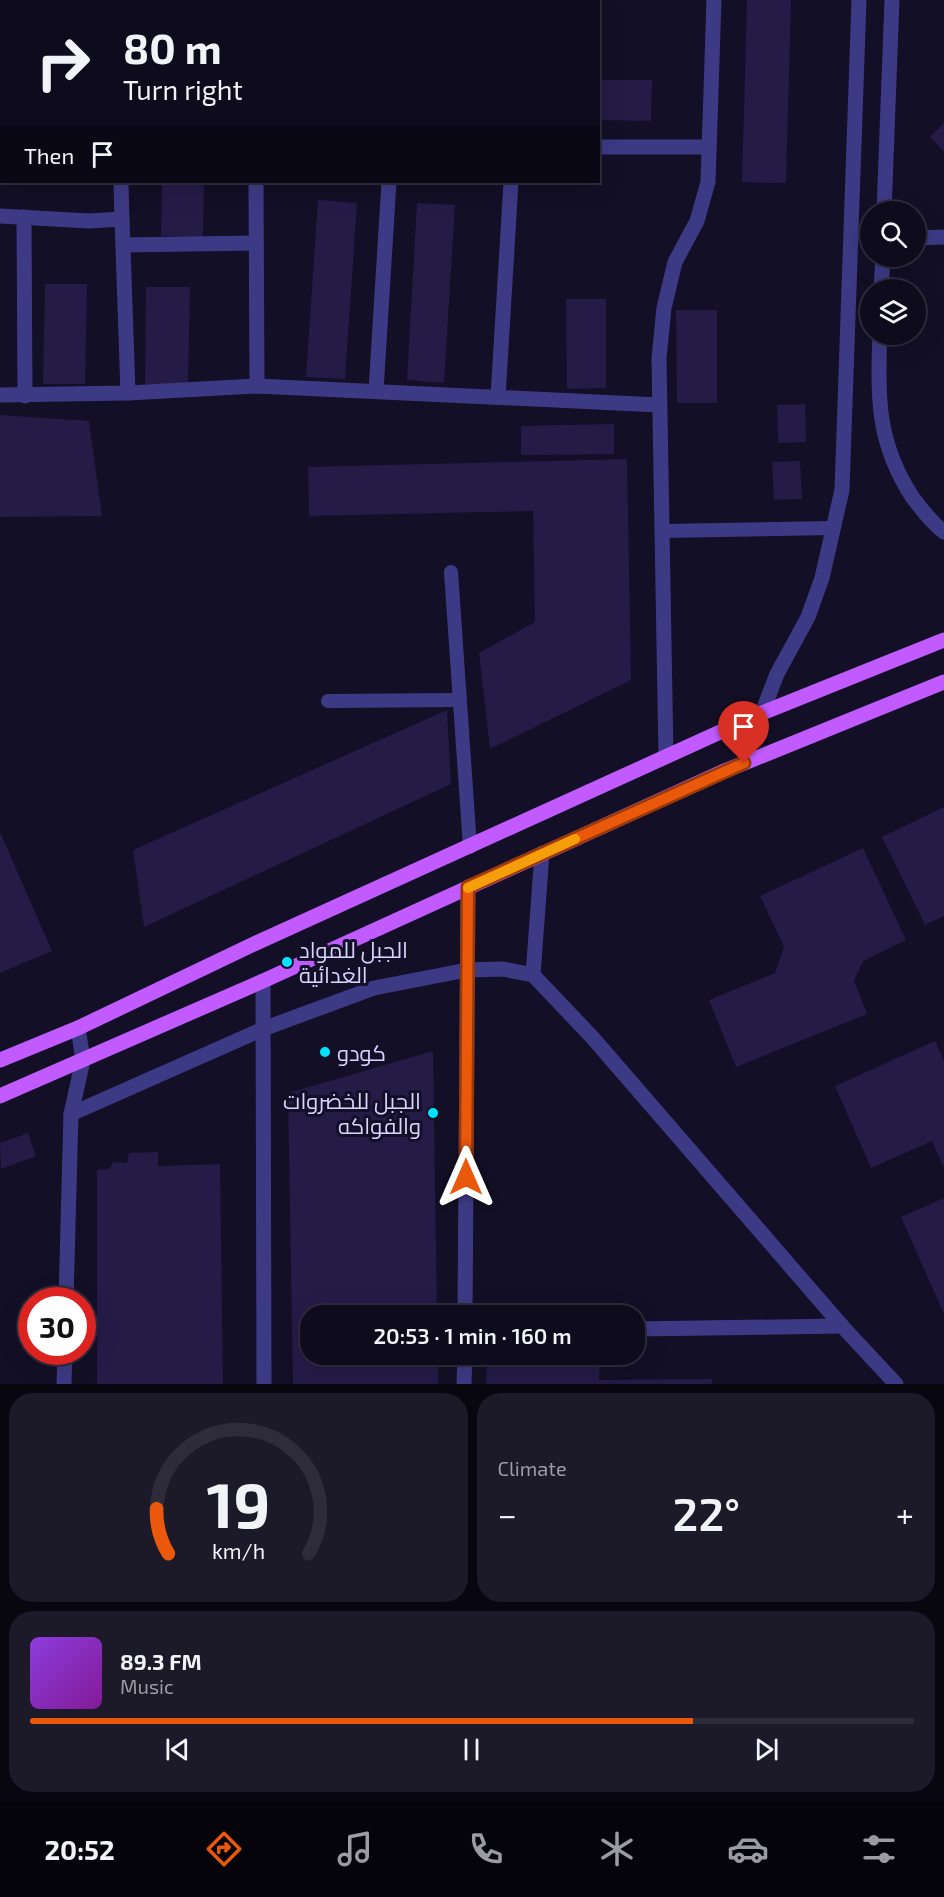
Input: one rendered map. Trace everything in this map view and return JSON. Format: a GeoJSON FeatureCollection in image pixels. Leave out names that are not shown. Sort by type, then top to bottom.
{"type":"FeatureCollection","features":[{"type":"Feature","properties":{"kind":"main road"},"geometry":{"type":"LineString","coordinates":[[0,1060],[78,1028],[254,944],[762,713],[944,640]]}},
{"type":"Feature","properties":{"kind":"main road"},"geometry":{"type":"LineString","coordinates":[[0,1096],[263,981],[722,772],[944,682]]}},
{"type":"Feature","properties":{"kind":"street"},"geometry":{"type":"LineString","coordinates":[[666,757],[659,358],[664,308],[675,262],[697,221],[708,182],[714,0]]}},
{"type":"Feature","properties":{"kind":"street"},"geometry":{"type":"LineString","coordinates":[[762,713],[777,674],[808,617],[822,578],[842,490],[859,0]]}},
{"type":"Feature","properties":{"kind":"street"},"geometry":{"type":"LineString","coordinates":[[884,201],[892,0]]}},
{"type":"Feature","properties":{"kind":"street"},"geometry":{"type":"LineString","coordinates":[[600,147],[708,147]]}},
{"type":"Feature","properties":{"kind":"street"},"geometry":{"type":"LineString","coordinates":[[121,183],[128,393]]}},
{"type":"Feature","properties":{"kind":"street"},"geometry":{"type":"LineString","coordinates":[[256,183],[257,386]]}},
{"type":"Feature","properties":{"kind":"street"},"geometry":{"type":"LineString","coordinates":[[376,392],[389,183]]}},
{"type":"Feature","properties":{"kind":"street"},"geometry":{"type":"LineString","coordinates":[[498,397],[511,183]]}},
{"type":"Feature","properties":{"kind":"street"},"geometry":{"type":"LineString","coordinates":[[0,216],[89,221],[122,219]]}},
{"type":"Feature","properties":{"kind":"street"},"geometry":{"type":"LineString","coordinates":[[24,218],[25,396]]}},
{"type":"Feature","properties":{"kind":"street"},"geometry":{"type":"LineString","coordinates":[[926,238],[944,237]]}},
{"type":"Feature","properties":{"kind":"street"},"geometry":{"type":"LineString","coordinates":[[123,245],[256,243]]}},
{"type":"Feature","properties":{"kind":"street"},"geometry":{"type":"LineString","coordinates":[[880,345],[879,409],[893,461],[905,486],[920,508],[944,532]]}},
{"type":"Feature","properties":{"kind":"street"},"geometry":{"type":"LineString","coordinates":[[0,395],[128,393],[257,386],[659,405]]}},
{"type":"Feature","properties":{"kind":"street"},"geometry":{"type":"LineString","coordinates":[[533,975],[542,853]]}},
{"type":"Feature","properties":{"kind":"street"},"geometry":{"type":"LineString","coordinates":[[465,1305],[468,887]]}},
{"type":"Feature","properties":{"kind":"street"},"geometry":{"type":"LineString","coordinates":[[71,1114],[263,1029],[374,988],[467,970],[503,969],[533,975],[592,1037],[842,1326],[896,1384]]}},
{"type":"Feature","properties":{"kind":"street"},"geometry":{"type":"LineString","coordinates":[[263,981],[264,1384]]}},
{"type":"Feature","properties":{"kind":"street"},"geometry":{"type":"LineString","coordinates":[[66,1287],[71,1114],[83,1060],[78,1028]]}},
{"type":"Feature","properties":{"kind":"street"},"geometry":{"type":"LineString","coordinates":[[645,1329],[842,1326]]}},
{"type":"Feature","properties":{"kind":"street"},"geometry":{"type":"LineString","coordinates":[[64,1384],[65,1365]]}},
{"type":"Feature","properties":{"kind":"street"},"geometry":{"type":"LineString","coordinates":[[464,1384],[465,1365]]}},
{"type":"Feature","properties":{"kind":"lane"},"geometry":{"type":"LineString","coordinates":[[662,531],[833,528]]}},
{"type":"Feature","properties":{"kind":"lane"},"geometry":{"type":"LineString","coordinates":[[452,572],[470,847]]}},
{"type":"Feature","properties":{"kind":"lane"},"geometry":{"type":"LineString","coordinates":[[328,701],[460,700]]}},
{"type":"Feature","properties":{"kind":"building"},"geometry":{"type":"Polygon","coordinates":[[[747,0],[791,0],[786,183],[742,182],[747,0]]]}},
{"type":"Feature","properties":{"kind":"building"},"geometry":{"type":"Polygon","coordinates":[[[600,80],[652,80],[651,121],[600,120],[600,80]]]}},
{"type":"Feature","properties":{"kind":"building"},"geometry":{"type":"Polygon","coordinates":[[[944,123],[944,152],[930,137],[944,123]]]}},
{"type":"Feature","properties":{"kind":"building"},"geometry":{"type":"Polygon","coordinates":[[[162,183],[204,183],[203,237],[161,236],[162,183]]]}},
{"type":"Feature","properties":{"kind":"building"},"geometry":{"type":"Polygon","coordinates":[[[318,200],[357,203],[345,379],[306,377],[318,200]]]}},
{"type":"Feature","properties":{"kind":"building"},"geometry":{"type":"Polygon","coordinates":[[[417,203],[455,205],[444,383],[407,380],[417,203]]]}},
{"type":"Feature","properties":{"kind":"building"},"geometry":{"type":"Polygon","coordinates":[[[45,284],[87,284],[85,384],[43,384],[45,284]]]}},
{"type":"Feature","properties":{"kind":"building"},"geometry":{"type":"Polygon","coordinates":[[[146,287],[190,287],[188,384],[145,384],[146,287]]]}},
{"type":"Feature","properties":{"kind":"building"},"geometry":{"type":"Polygon","coordinates":[[[566,299],[606,299],[606,388],[567,389],[566,299]]]}},
{"type":"Feature","properties":{"kind":"building"},"geometry":{"type":"Polygon","coordinates":[[[676,310],[717,310],[717,403],[677,403],[676,310]]]}},
{"type":"Feature","properties":{"kind":"building"},"geometry":{"type":"Polygon","coordinates":[[[805,404],[806,442],[778,443],[777,405],[805,404]]]}},
{"type":"Feature","properties":{"kind":"building"},"geometry":{"type":"Polygon","coordinates":[[[0,415],[89,421],[102,516],[0,517],[0,415]]]}},
{"type":"Feature","properties":{"kind":"building"},"geometry":{"type":"Polygon","coordinates":[[[614,424],[614,454],[521,455],[521,426],[614,424]]]}},
{"type":"Feature","properties":{"kind":"building"},"geometry":{"type":"Polygon","coordinates":[[[627,459],[631,680],[490,749],[479,653],[535,622],[533,511],[309,516],[308,467],[627,459]]]}},
{"type":"Feature","properties":{"kind":"building"},"geometry":{"type":"Polygon","coordinates":[[[800,461],[802,499],[774,500],[772,462],[800,461]]]}},
{"type":"Feature","properties":{"kind":"building"},"geometry":{"type":"Polygon","coordinates":[[[447,710],[451,784],[144,927],[133,850],[447,710]]]}},
{"type":"Feature","properties":{"kind":"building"},"geometry":{"type":"Polygon","coordinates":[[[944,807],[944,916],[925,925],[882,837],[944,807]]]}},
{"type":"Feature","properties":{"kind":"building"},"geometry":{"type":"Polygon","coordinates":[[[0,832],[52,951],[0,973],[0,832]]]}},
{"type":"Feature","properties":{"kind":"building"},"geometry":{"type":"Polygon","coordinates":[[[863,848],[906,940],[863,961],[854,981],[867,1014],[736,1067],[709,1000],[775,973],[784,947],[760,896],[863,848]]]}},
{"type":"Feature","properties":{"kind":"building"},"geometry":{"type":"Polygon","coordinates":[[[935,1041],[944,1061],[944,1168],[932,1141],[871,1168],[835,1086],[935,1041]]]}},
{"type":"Feature","properties":{"kind":"building"},"geometry":{"type":"Polygon","coordinates":[[[433,1051],[437,1305],[300,1305],[300,1365],[438,1365],[438,1384],[293,1384],[288,1093],[433,1051]]]}},
{"type":"Feature","properties":{"kind":"building"},"geometry":{"type":"Polygon","coordinates":[[[28,1133],[36,1156],[1,1169],[0,1143],[28,1133]]]}},
{"type":"Feature","properties":{"kind":"building"},"geometry":{"type":"Polygon","coordinates":[[[158,1152],[158,1166],[220,1164],[223,1384],[97,1384],[97,1170],[109,1169],[113,1162],[127,1163],[129,1153],[158,1152]]]}},
{"type":"Feature","properties":{"kind":"building"},"geometry":{"type":"Polygon","coordinates":[[[944,1198],[944,1314],[901,1217],[944,1198]]]}},
{"type":"Feature","properties":{"kind":"building"},"geometry":{"type":"Polygon","coordinates":[[[487,1365],[600,1365],[599,1380],[712,1379],[712,1384],[486,1384],[487,1365]]]}},
{"type":"Feature","properties":{"kind":"slow traffic"},"geometry":{"type":"LineString","coordinates":[[468,888],[575,839]]}},
{"type":"Feature","properties":{"kind":"place","name":"الجبل للمواد الغدائية"},"geometry":{"type":"Point","coordinates":[287,962]}},
{"type":"Feature","properties":{"kind":"place","name":"كودو"},"geometry":{"type":"Point","coordinates":[325,1052]}},
{"type":"Feature","properties":{"kind":"place","name":"الجبل للخضروات والفواكه"},"geometry":{"type":"Point","coordinates":[433,1113]}},
{"type":"Feature","properties":{"kind":"route"},"geometry":{"type":"LineString","coordinates":[[466,1177],[468,887],[744,763]]}}]}
